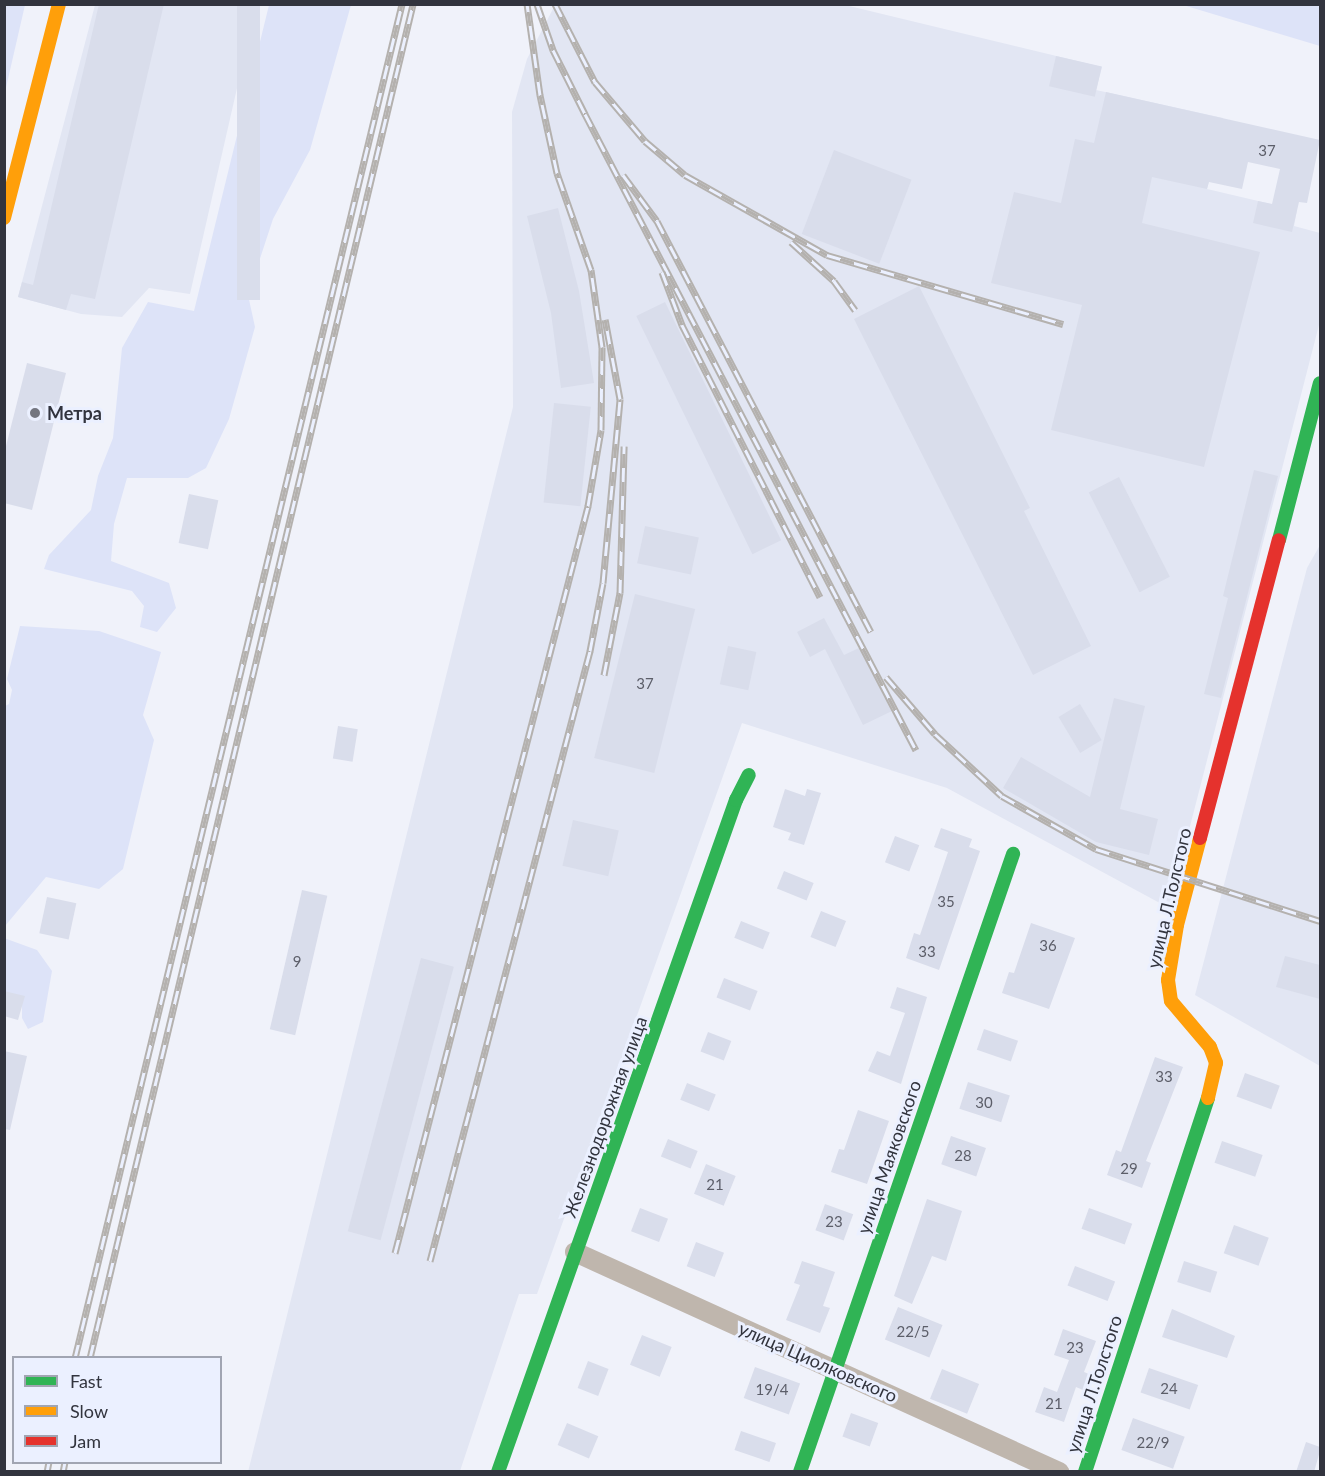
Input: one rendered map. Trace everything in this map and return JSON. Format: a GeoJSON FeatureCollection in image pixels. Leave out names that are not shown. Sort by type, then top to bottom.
{"type":"FeatureCollection","features":[{"type":"Feature","properties":{"kind":"street"},"geometry":{"type":"LineString","coordinates":[[4,218],[59,4]]}},
{"type":"Feature","properties":{"kind":"street","name":"улица Л.Толстого"},"geometry":{"type":"LineString","coordinates":[[1084,1472],[1213,1081],[1216,1063],[1210,1047],[1171,1001],[1168,980],[1177,925],[1320,383]]}},
{"type":"Feature","properties":{"kind":"street","name":"Железнодорожная улица"},"geometry":{"type":"LineString","coordinates":[[498,1472],[736,800],[749,775]]}},
{"type":"Feature","properties":{"kind":"street","name":"улица Маяковского"},"geometry":{"type":"LineString","coordinates":[[800,1472],[1013,854]]}},
{"type":"Feature","properties":{"kind":"street","name":"улица Циолковского"},"geometry":{"type":"LineString","coordinates":[[575,1252],[1059,1472]]}},
{"type":"Feature","properties":{"kind":"shaded area"},"geometry":{"type":"Polygon","coordinates":[[[4,5],[25,5],[5,92],[4,5]]]}},
{"type":"Feature","properties":{"kind":"shaded area"},"geometry":{"type":"Polygon","coordinates":[[[95,5],[256,5],[190,294],[149,288],[122,317],[81,314],[18,297],[95,5]]]}},
{"type":"Feature","properties":{"kind":"shaded area"},"geometry":{"type":"Polygon","coordinates":[[[269,5],[351,5],[310,150],[273,219],[248,295],[255,327],[229,419],[206,468],[188,478],[127,478],[114,524],[111,561],[169,583],[176,608],[157,632],[140,627],[144,606],[132,591],[44,569],[49,555],[91,510],[98,476],[113,438],[122,348],[148,302],[194,311],[269,5]]]}},
{"type":"Feature","properties":{"kind":"shaded area"},"geometry":{"type":"Polygon","coordinates":[[[555,5],[845,5],[1102,67],[1096,90],[1223,118],[1207,189],[1297,210],[1294,226],[1320,233],[1320,321],[1169,908],[947,788],[742,723],[537,1294],[519,1294],[460,1471],[248,1472],[513,407],[512,112],[527,59],[555,5]]]}},
{"type":"Feature","properties":{"kind":"shaded area"},"geometry":{"type":"Polygon","coordinates":[[[1183,5],[1320,5],[1320,46],[1183,5]]]}},
{"type":"Feature","properties":{"kind":"shaded area"},"geometry":{"type":"Polygon","coordinates":[[[1320,545],[1320,1066],[1195,995],[1307,568],[1320,545]]]}},
{"type":"Feature","properties":{"kind":"shaded area"},"geometry":{"type":"Polygon","coordinates":[[[20,626],[99,631],[161,652],[143,715],[154,740],[123,869],[99,889],[46,877],[5,926],[5,706],[9,704],[12,690],[7,679],[20,626]]]}},
{"type":"Feature","properties":{"kind":"shaded area"},"geometry":{"type":"Polygon","coordinates":[[[4,938],[37,950],[52,971],[43,1022],[28,1029],[22,1018],[22,1001],[5,996],[4,938]]]}},
{"type":"Feature","properties":{"kind":"building"},"geometry":{"type":"Polygon","coordinates":[[[99,4],[164,4],[95,299],[71,294],[66,310],[18,297],[22,282],[33,285],[99,4]]]}},
{"type":"Feature","properties":{"kind":"building"},"geometry":{"type":"Polygon","coordinates":[[[237,4],[260,4],[260,300],[237,300],[237,4]]]}},
{"type":"Feature","properties":{"kind":"building"},"geometry":{"type":"Polygon","coordinates":[[[1056,56],[1102,67],[1095,97],[1049,86],[1056,56]]]}},
{"type":"Feature","properties":{"kind":"building"},"geometry":{"type":"Polygon","coordinates":[[[1106,92],[1320,140],[1307,203],[1299,202],[1292,232],[1253,223],[1258,201],[1272,204],[1280,169],[1248,162],[1242,189],[1209,182],[1207,189],[1152,177],[1142,223],[1260,252],[1204,467],[1051,430],[1082,305],[991,283],[1014,192],[1061,203],[1075,139],[1094,143],[1106,92]]]}},
{"type":"Feature","properties":{"kind":"building"},"geometry":{"type":"Polygon","coordinates":[[[834,150],[911,180],[879,264],[802,234],[834,150]]]}},
{"type":"Feature","properties":{"kind":"building"},"geometry":{"type":"Polygon","coordinates":[[[558,208],[579,291],[594,383],[561,388],[551,313],[527,216],[558,208]]]}},
{"type":"Feature","properties":{"kind":"building"},"geometry":{"type":"Polygon","coordinates":[[[919,286],[1030,508],[1024,511],[1091,646],[1033,675],[854,319],[919,286]]]}},
{"type":"Feature","properties":{"kind":"building"},"geometry":{"type":"Polygon","coordinates":[[[665,302],[781,540],[752,554],[636,316],[665,302]]]}},
{"type":"Feature","properties":{"kind":"building","name":"Метра"},"geometry":{"type":"Polygon","coordinates":[[[27,363],[66,373],[32,510],[4,503],[4,454],[27,363]]]}},
{"type":"Feature","properties":{"kind":"building"},"geometry":{"type":"Polygon","coordinates":[[[554,403],[591,407],[580,506],[544,502],[554,403]]]}},
{"type":"Feature","properties":{"kind":"building"},"geometry":{"type":"Polygon","coordinates":[[[1254,470],[1278,476],[1221,698],[1204,694],[1228,598],[1223,596],[1254,470]]]}},
{"type":"Feature","properties":{"kind":"building"},"geometry":{"type":"Polygon","coordinates":[[[1119,477],[1170,577],[1140,592],[1089,492],[1119,477]]]}},
{"type":"Feature","properties":{"kind":"building"},"geometry":{"type":"Polygon","coordinates":[[[189,494],[218,500],[208,549],[179,543],[189,494]]]}},
{"type":"Feature","properties":{"kind":"building"},"geometry":{"type":"Polygon","coordinates":[[[645,526],[699,537],[691,575],[637,563],[645,526]]]}},
{"type":"Feature","properties":{"kind":"building"},"geometry":{"type":"Polygon","coordinates":[[[635,594],[695,609],[654,773],[594,758],[635,594]]]}},
{"type":"Feature","properties":{"kind":"building"},"geometry":{"type":"Polygon","coordinates":[[[824,618],[844,655],[861,647],[892,711],[863,725],[825,649],[810,657],[797,632],[824,618]]]}},
{"type":"Feature","properties":{"kind":"building"},"geometry":{"type":"Polygon","coordinates":[[[728,646],[756,652],[748,690],[720,684],[728,646]]]}},
{"type":"Feature","properties":{"kind":"building"},"geometry":{"type":"Polygon","coordinates":[[[1114,698],[1145,706],[1120,809],[1158,819],[1149,855],[1096,842],[1003,788],[1021,757],[1090,797],[1114,698]]]}},
{"type":"Feature","properties":{"kind":"building"},"geometry":{"type":"Polygon","coordinates":[[[1080,704],[1102,740],[1080,753],[1059,717],[1080,704]]]}},
{"type":"Feature","properties":{"kind":"building"},"geometry":{"type":"Polygon","coordinates":[[[338,726],[358,729],[353,762],[333,759],[338,726]]]}},
{"type":"Feature","properties":{"kind":"building"},"geometry":{"type":"Polygon","coordinates":[[[785,789],[805,796],[807,789],[821,793],[804,845],[788,840],[791,833],[773,827],[785,789]]]}},
{"type":"Feature","properties":{"kind":"building"},"geometry":{"type":"Polygon","coordinates":[[[573,820],[619,831],[608,876],[562,866],[573,820]]]}},
{"type":"Feature","properties":{"kind":"building"},"geometry":{"type":"Polygon","coordinates":[[[941,828],[972,839],[969,847],[980,851],[939,970],[906,958],[914,933],[920,935],[948,852],[934,847],[941,828]]]}},
{"type":"Feature","properties":{"kind":"building"},"geometry":{"type":"Polygon","coordinates":[[[895,836],[919,845],[909,871],[885,862],[895,836]]]}},
{"type":"Feature","properties":{"kind":"building"},"geometry":{"type":"Polygon","coordinates":[[[784,871],[814,883],[807,901],[777,889],[784,871]]]}},
{"type":"Feature","properties":{"kind":"building"},"geometry":{"type":"Polygon","coordinates":[[[302,890],[327,896],[295,1035],[270,1029],[302,890]]]}},
{"type":"Feature","properties":{"kind":"building"},"geometry":{"type":"Polygon","coordinates":[[[47,897],[76,903],[69,939],[39,933],[47,897]]]}},
{"type":"Feature","properties":{"kind":"building"},"geometry":{"type":"Polygon","coordinates":[[[821,911],[846,921],[836,947],[811,937],[821,911]]]}},
{"type":"Feature","properties":{"kind":"building"},"geometry":{"type":"Polygon","coordinates":[[[741,921],[770,933],[763,949],[734,938],[741,921]]]}},
{"type":"Feature","properties":{"kind":"building"},"geometry":{"type":"Polygon","coordinates":[[[1031,923],[1075,938],[1049,1009],[1002,993],[1009,972],[1014,973],[1031,923]]]}},
{"type":"Feature","properties":{"kind":"building"},"geometry":{"type":"Polygon","coordinates":[[[1285,956],[1320,965],[1320,999],[1276,987],[1285,956]]]}},
{"type":"Feature","properties":{"kind":"building"},"geometry":{"type":"Polygon","coordinates":[[[421,958],[454,967],[381,1240],[348,1231],[421,958]]]}},
{"type":"Feature","properties":{"kind":"building"},"geometry":{"type":"Polygon","coordinates":[[[724,978],[758,991],[750,1011],[716,998],[724,978]]]}},
{"type":"Feature","properties":{"kind":"building"},"geometry":{"type":"Polygon","coordinates":[[[897,987],[927,997],[901,1084],[868,1071],[877,1051],[890,1056],[905,1013],[890,1008],[897,987]]]}},
{"type":"Feature","properties":{"kind":"building"},"geometry":{"type":"Polygon","coordinates":[[[4,991],[25,996],[18,1020],[4,1016],[4,991]]]}},
{"type":"Feature","properties":{"kind":"building"},"geometry":{"type":"Polygon","coordinates":[[[984,1029],[1018,1041],[1011,1062],[977,1050],[984,1029]]]}},
{"type":"Feature","properties":{"kind":"building"},"geometry":{"type":"Polygon","coordinates":[[[708,1032],[731,1041],[724,1061],[700,1052],[708,1032]]]}},
{"type":"Feature","properties":{"kind":"building"},"geometry":{"type":"Polygon","coordinates":[[[4,1051],[27,1056],[10,1130],[4,1129],[4,1051]]]}},
{"type":"Feature","properties":{"kind":"building"},"geometry":{"type":"Polygon","coordinates":[[[1155,1057],[1183,1067],[1146,1161],[1151,1163],[1142,1188],[1107,1175],[1116,1150],[1121,1152],[1155,1057]]]}},
{"type":"Feature","properties":{"kind":"building"},"geometry":{"type":"Polygon","coordinates":[[[1245,1073],[1280,1086],[1271,1109],[1236,1096],[1245,1073]]]}},
{"type":"Feature","properties":{"kind":"building"},"geometry":{"type":"Polygon","coordinates":[[[968,1082],[1010,1096],[1001,1122],[959,1109],[968,1082]]]}},
{"type":"Feature","properties":{"kind":"building"},"geometry":{"type":"Polygon","coordinates":[[[687,1083],[716,1095],[709,1111],[680,1100],[687,1083]]]}},
{"type":"Feature","properties":{"kind":"building"},"geometry":{"type":"Polygon","coordinates":[[[858,1110],[889,1121],[867,1184],[831,1172],[839,1149],[844,1150],[858,1110]]]}},
{"type":"Feature","properties":{"kind":"building"},"geometry":{"type":"Polygon","coordinates":[[[951,1136],[986,1148],[976,1176],[941,1164],[951,1136]]]}},
{"type":"Feature","properties":{"kind":"building"},"geometry":{"type":"Polygon","coordinates":[[[668,1139],[698,1151],[691,1169],[661,1157],[668,1139]]]}},
{"type":"Feature","properties":{"kind":"building"},"geometry":{"type":"Polygon","coordinates":[[[1222,1141],[1263,1155],[1255,1177],[1215,1163],[1222,1141]]]}},
{"type":"Feature","properties":{"kind":"building"},"geometry":{"type":"Polygon","coordinates":[[[706,1164],[736,1176],[724,1206],[694,1194],[706,1164]]]}},
{"type":"Feature","properties":{"kind":"building"},"geometry":{"type":"Polygon","coordinates":[[[927,1199],[962,1211],[946,1261],[932,1256],[912,1304],[894,1296],[927,1199]]]}},
{"type":"Feature","properties":{"kind":"building"},"geometry":{"type":"Polygon","coordinates":[[[825,1204],[853,1214],[844,1241],[815,1230],[825,1204]]]}},
{"type":"Feature","properties":{"kind":"building"},"geometry":{"type":"Polygon","coordinates":[[[640,1208],[668,1219],[659,1242],[631,1231],[640,1208]]]}},
{"type":"Feature","properties":{"kind":"building"},"geometry":{"type":"Polygon","coordinates":[[[1089,1208],[1132,1224],[1125,1244],[1081,1229],[1089,1208]]]}},
{"type":"Feature","properties":{"kind":"building"},"geometry":{"type":"Polygon","coordinates":[[[1234,1225],[1269,1238],[1259,1266],[1224,1253],[1234,1225]]]}},
{"type":"Feature","properties":{"kind":"building"},"geometry":{"type":"Polygon","coordinates":[[[696,1242],[724,1253],[715,1277],[687,1266],[696,1242]]]}},
{"type":"Feature","properties":{"kind":"building"},"geometry":{"type":"Polygon","coordinates":[[[802,1261],[835,1272],[823,1306],[830,1308],[820,1333],[786,1320],[800,1285],[794,1283],[802,1261]]]}},
{"type":"Feature","properties":{"kind":"building"},"geometry":{"type":"Polygon","coordinates":[[[1184,1261],[1217,1272],[1210,1293],[1177,1282],[1184,1261]]]}},
{"type":"Feature","properties":{"kind":"building"},"geometry":{"type":"Polygon","coordinates":[[[1075,1266],[1115,1281],[1108,1301],[1067,1286],[1075,1266]]]}},
{"type":"Feature","properties":{"kind":"building"},"geometry":{"type":"Polygon","coordinates":[[[898,1307],[943,1325],[929,1357],[885,1339],[898,1307]]]}},
{"type":"Feature","properties":{"kind":"building"},"geometry":{"type":"Polygon","coordinates":[[[1172,1309],[1235,1336],[1227,1358],[1162,1337],[1172,1309]]]}},
{"type":"Feature","properties":{"kind":"building"},"geometry":{"type":"Polygon","coordinates":[[[1063,1329],[1096,1341],[1084,1372],[1089,1374],[1083,1390],[1076,1387],[1064,1422],[1035,1412],[1044,1387],[1057,1392],[1069,1360],[1054,1355],[1063,1329]]]}},
{"type":"Feature","properties":{"kind":"building"},"geometry":{"type":"Polygon","coordinates":[[[642,1335],[672,1347],[660,1377],[630,1365],[642,1335]]]}},
{"type":"Feature","properties":{"kind":"building"},"geometry":{"type":"Polygon","coordinates":[[[588,1361],[609,1369],[598,1396],[578,1388],[588,1361]]]}},
{"type":"Feature","properties":{"kind":"building"},"geometry":{"type":"Polygon","coordinates":[[[755,1367],[800,1383],[789,1414],[744,1398],[755,1367]]]}},
{"type":"Feature","properties":{"kind":"building"},"geometry":{"type":"Polygon","coordinates":[[[1149,1368],[1198,1385],[1190,1410],[1141,1393],[1149,1368]]]}},
{"type":"Feature","properties":{"kind":"building"},"geometry":{"type":"Polygon","coordinates":[[[942,1369],[979,1384],[967,1414],[930,1399],[942,1369]]]}},
{"type":"Feature","properties":{"kind":"building"},"geometry":{"type":"Polygon","coordinates":[[[851,1413],[878,1423],[870,1446],[842,1436],[851,1413]]]}},
{"type":"Feature","properties":{"kind":"building"},"geometry":{"type":"Polygon","coordinates":[[[1133,1418],[1185,1437],[1173,1469],[1121,1450],[1133,1418]]]}},
{"type":"Feature","properties":{"kind":"building"},"geometry":{"type":"Polygon","coordinates":[[[567,1423],[598,1436],[589,1458],[558,1445],[567,1423]]]}},
{"type":"Feature","properties":{"kind":"building"},"geometry":{"type":"Polygon","coordinates":[[[741,1431],[776,1443],[769,1462],[734,1450],[741,1431]]]}},
{"type":"Feature","properties":{"kind":"building"},"geometry":{"type":"Polygon","coordinates":[[[1306,1442],[1320,1447],[1314,1472],[1296,1472],[1306,1442]]]}},
{"type":"Feature","properties":{"kind":"railway"},"geometry":{"type":"LineString","coordinates":[[75,1356],[402,4]]}},
{"type":"Feature","properties":{"kind":"railway"},"geometry":{"type":"LineString","coordinates":[[90,1356],[413,4]]}},
{"type":"Feature","properties":{"kind":"railway"},"geometry":{"type":"LineString","coordinates":[[395,1253],[588,506],[601,430],[602,347],[591,270],[557,173],[540,95],[527,4]]}},
{"type":"Feature","properties":{"kind":"railway"},"geometry":{"type":"LineString","coordinates":[[537,4],[553,50],[585,114],[916,750]]}},
{"type":"Feature","properties":{"kind":"railway"},"geometry":{"type":"LineString","coordinates":[[555,4],[595,82],[645,141],[685,175],[827,255],[1063,324]]}},
{"type":"Feature","properties":{"kind":"railway"},"geometry":{"type":"LineString","coordinates":[[623,175],[657,221],[871,632]]}},
{"type":"Feature","properties":{"kind":"railway"},"geometry":{"type":"LineString","coordinates":[[791,242],[834,281],[855,310]]}},
{"type":"Feature","properties":{"kind":"railway"},"geometry":{"type":"LineString","coordinates":[[662,272],[682,325],[820,597]]}},
{"type":"Feature","properties":{"kind":"railway"},"geometry":{"type":"LineString","coordinates":[[430,1261],[590,651],[603,583],[620,399],[605,319]]}},
{"type":"Feature","properties":{"kind":"railway"},"geometry":{"type":"LineString","coordinates":[[604,675],[620,593],[624,446]]}},
{"type":"Feature","properties":{"kind":"railway"},"geometry":{"type":"LineString","coordinates":[[886,677],[935,734],[1002,796],[1096,849],[1320,921]]}},
{"type":"Feature","properties":{"kind":"railway"},"geometry":{"type":"LineString","coordinates":[[47,1472],[49,1464]]}},
{"type":"Feature","properties":{"kind":"railway"},"geometry":{"type":"LineString","coordinates":[[63,1472],[65,1464]]}},
{"type":"Feature","properties":{"kind":"traffic: fast"},"geometry":{"type":"LineString","coordinates":[[1279,540],[1320,383]]}},
{"type":"Feature","properties":{"kind":"traffic: fast"},"geometry":{"type":"LineString","coordinates":[[498,1472],[736,800],[749,775]]}},
{"type":"Feature","properties":{"kind":"traffic: fast"},"geometry":{"type":"LineString","coordinates":[[800,1472],[1013,854]]}},
{"type":"Feature","properties":{"kind":"traffic: fast"},"geometry":{"type":"LineString","coordinates":[[1085,1472],[1208,1098]]}},
{"type":"Feature","properties":{"kind":"traffic: slow"},"geometry":{"type":"LineString","coordinates":[[4,218],[59,4]]}},
{"type":"Feature","properties":{"kind":"traffic: slow"},"geometry":{"type":"LineString","coordinates":[[1200,838],[1177,925],[1168,980],[1171,1001],[1210,1047],[1216,1063],[1208,1098]]}},
{"type":"Feature","properties":{"kind":"traffic: jam"},"geometry":{"type":"LineString","coordinates":[[1200,838],[1279,540]]}},
{"type":"Feature","properties":{"kind":"place","name":"Метра"},"geometry":{"type":"Point","coordinates":[35,413]}}]}
